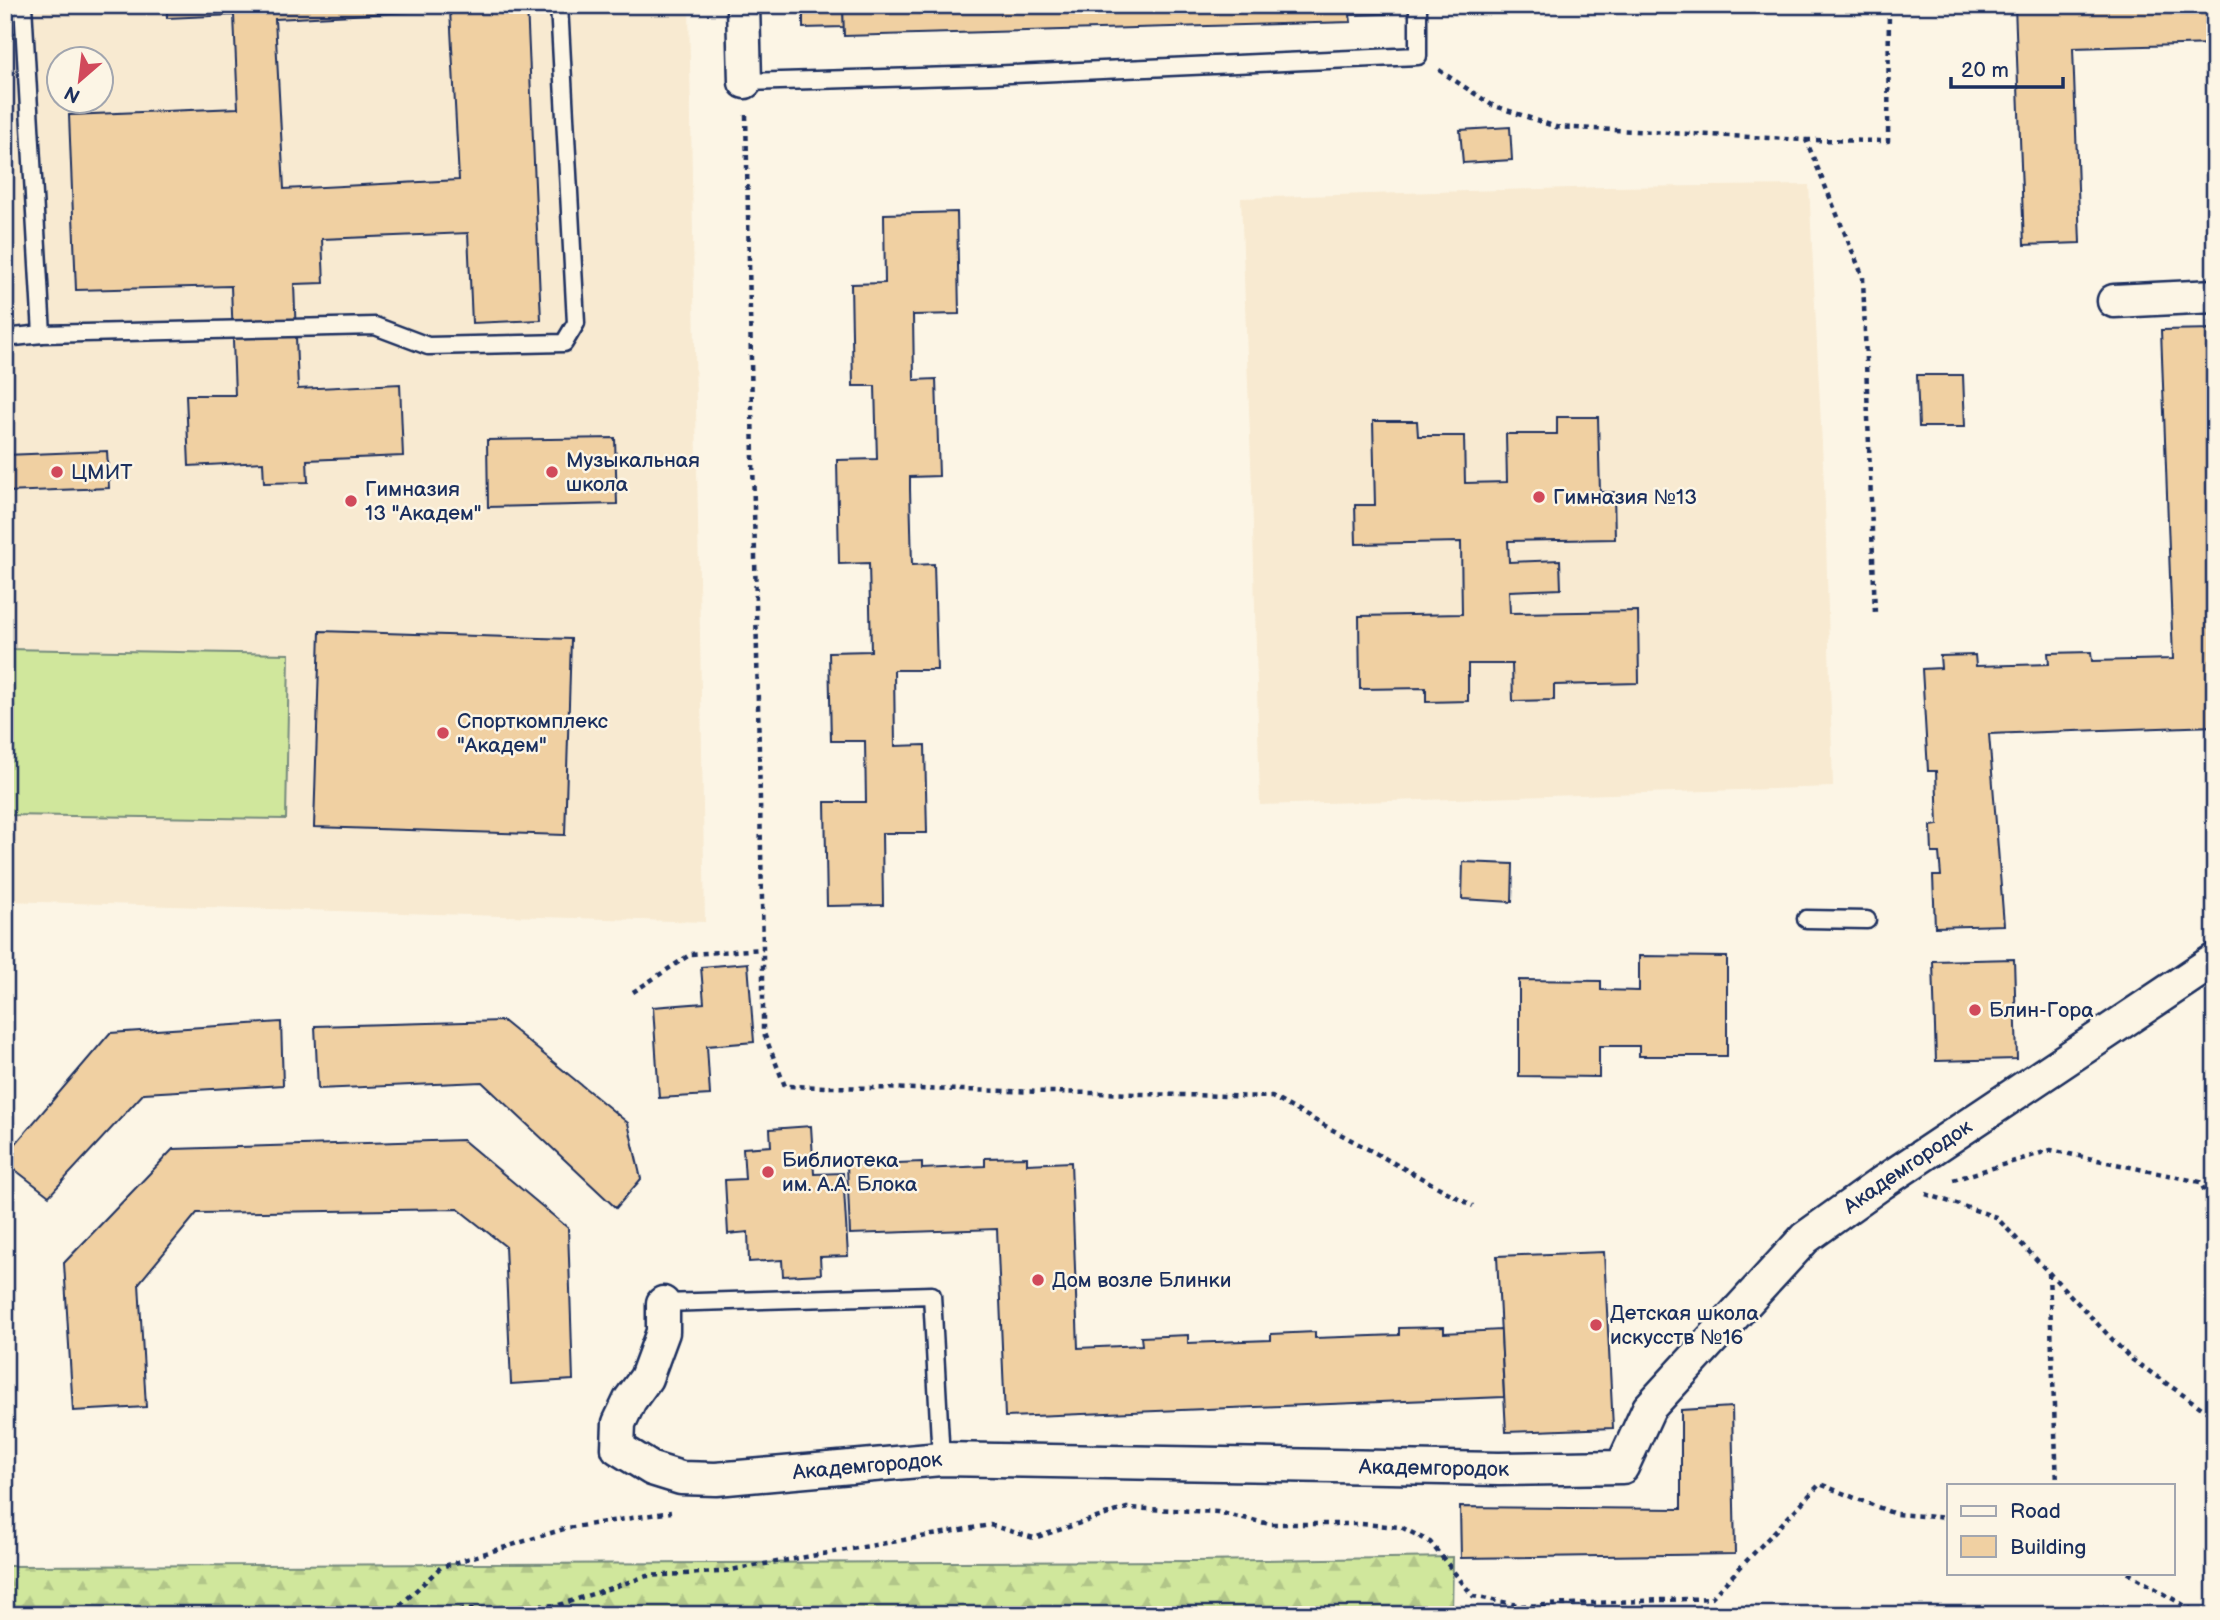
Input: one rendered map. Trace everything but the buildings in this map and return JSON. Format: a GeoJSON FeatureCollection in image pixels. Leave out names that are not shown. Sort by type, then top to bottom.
{"type":"FeatureCollection","features":[{"type":"Feature","properties":{"kind":"street"},"geometry":{"type":"LineString","coordinates":[[743,5],[745,82]]}},
{"type":"Feature","properties":{"kind":"street"},"geometry":{"type":"LineString","coordinates":[[2114,301],[2215,296]]}},
{"type":"Feature","properties":{"kind":"street","name":"Академгородок"},"geometry":{"type":"LineString","coordinates":[[663,1303],[663,1332],[646,1378],[630,1400],[619,1423],[618,1448],[652,1469],[681,1478],[716,1479],[940,1460],[1499,1469],[1622,1467],[1649,1408],[1805,1238],[1883,1182],[2215,960]]}},
{"type":"Feature","properties":{"kind":"lane"},"geometry":{"type":"LineString","coordinates":[[23,5],[43,334]]}},
{"type":"Feature","properties":{"kind":"lane"},"geometry":{"type":"LineString","coordinates":[[5,338],[43,334],[374,326],[428,346],[564,343],[576,323],[559,5]]}},
{"type":"Feature","properties":{"kind":"lane"},"geometry":{"type":"LineString","coordinates":[[745,82],[1003,75],[1418,56],[1418,5]]}},
{"type":"Feature","properties":{"kind":"lane"},"geometry":{"type":"LineString","coordinates":[[1806,919],[1867,920]]}},
{"type":"Feature","properties":{"kind":"lane"},"geometry":{"type":"LineString","coordinates":[[663,1303],[932,1295],[940,1460]]}},
{"type":"Feature","properties":{"kind":"path"},"geometry":{"type":"LineString","coordinates":[[1418,56],[1492,105],[1556,127],[1806,140],[1888,141],[1889,5]]}},
{"type":"Feature","properties":{"kind":"path"},"geometry":{"type":"LineString","coordinates":[[745,82],[763,1031],[785,1086],[1272,1097],[1473,1206]]}},
{"type":"Feature","properties":{"kind":"path"},"geometry":{"type":"LineString","coordinates":[[1806,140],[1863,277],[1875,614]]}},
{"type":"Feature","properties":{"kind":"path"},"geometry":{"type":"LineString","coordinates":[[633,992],[691,954],[763,949]]}},
{"type":"Feature","properties":{"kind":"path"},"geometry":{"type":"LineString","coordinates":[[1941,1184],[2051,1150],[2200,1182],[2215,1209]]}},
{"type":"Feature","properties":{"kind":"path"},"geometry":{"type":"LineString","coordinates":[[1929,1188],[1917,1191],[1996,1217],[2130,1358],[2209,1413],[2215,1425]]}},
{"type":"Feature","properties":{"kind":"path"},"geometry":{"type":"LineString","coordinates":[[2049,1273],[2057,1484]]}},
{"type":"Feature","properties":{"kind":"path"},"geometry":{"type":"LineString","coordinates":[[2209,1413],[2215,1370]]}},
{"type":"Feature","properties":{"kind":"path"},"geometry":{"type":"LineString","coordinates":[[359,1615],[559,1605],[647,1576],[719,1572],[990,1525],[1034,1538],[1127,1508],[1217,1512],[1270,1524],[1401,1527],[1430,1542],[1473,1596],[1522,1606],[1711,1598],[1820,1484],[1895,1514],[1947,1518]]}},
{"type":"Feature","properties":{"kind":"path"},"geometry":{"type":"LineString","coordinates":[[391,1614],[441,1567],[567,1528],[677,1511]]}},
{"type":"Feature","properties":{"kind":"path"},"geometry":{"type":"LineString","coordinates":[[2130,1574],[2201,1615]]}},
{"type":"Feature","properties":{"kind":"shaded area","name":"Гимназия 13 \"Академ\""},"geometry":{"type":"Polygon","coordinates":[[[5,5],[689,5],[705,922],[5,901],[5,5]]]}},
{"type":"Feature","properties":{"kind":"shaded area","name":"Гимназия №13"},"geometry":{"type":"Polygon","coordinates":[[[1809,185],[1825,505],[1833,787],[1260,805],[1241,198],[1603,187],[1809,185]]]}},
{"type":"Feature","properties":{"kind":"green space"},"geometry":{"type":"Polygon","coordinates":[[[5,649],[289,654],[286,819],[5,815],[5,649]]]}},
{"type":"Feature","properties":{"kind":"green space"},"geometry":{"type":"Polygon","coordinates":[[[1453,1557],[1452,1615],[5,1615],[5,1566],[1196,1561],[1453,1557]]]}},
{"type":"Feature","properties":{"kind":"place","name":"ЦМИТ"},"geometry":{"type":"Point","coordinates":[57,472]}},
{"type":"Feature","properties":{"kind":"place","name":"Музыкальная школа"},"geometry":{"type":"Point","coordinates":[552,472]}},
{"type":"Feature","properties":{"kind":"place","name":"Гимназия №13"},"geometry":{"type":"Point","coordinates":[1539,497]}},
{"type":"Feature","properties":{"kind":"place","name":"Гимназия 13 \"Академ\""},"geometry":{"type":"Point","coordinates":[351,501]}},
{"type":"Feature","properties":{"kind":"place","name":"Спорткомплекс \"Академ\""},"geometry":{"type":"Point","coordinates":[443,733]}},
{"type":"Feature","properties":{"kind":"place","name":"Блин-Гора"},"geometry":{"type":"Point","coordinates":[1975,1010]}},
{"type":"Feature","properties":{"kind":"place","name":"Библиотека им. А.А. Блока"},"geometry":{"type":"Point","coordinates":[768,1172]}},
{"type":"Feature","properties":{"kind":"place","name":"Дом возле Блинки"},"geometry":{"type":"Point","coordinates":[1038,1280]}},
{"type":"Feature","properties":{"kind":"place","name":"Детская школа искусств №16"},"geometry":{"type":"Point","coordinates":[1596,1325]}}]}
